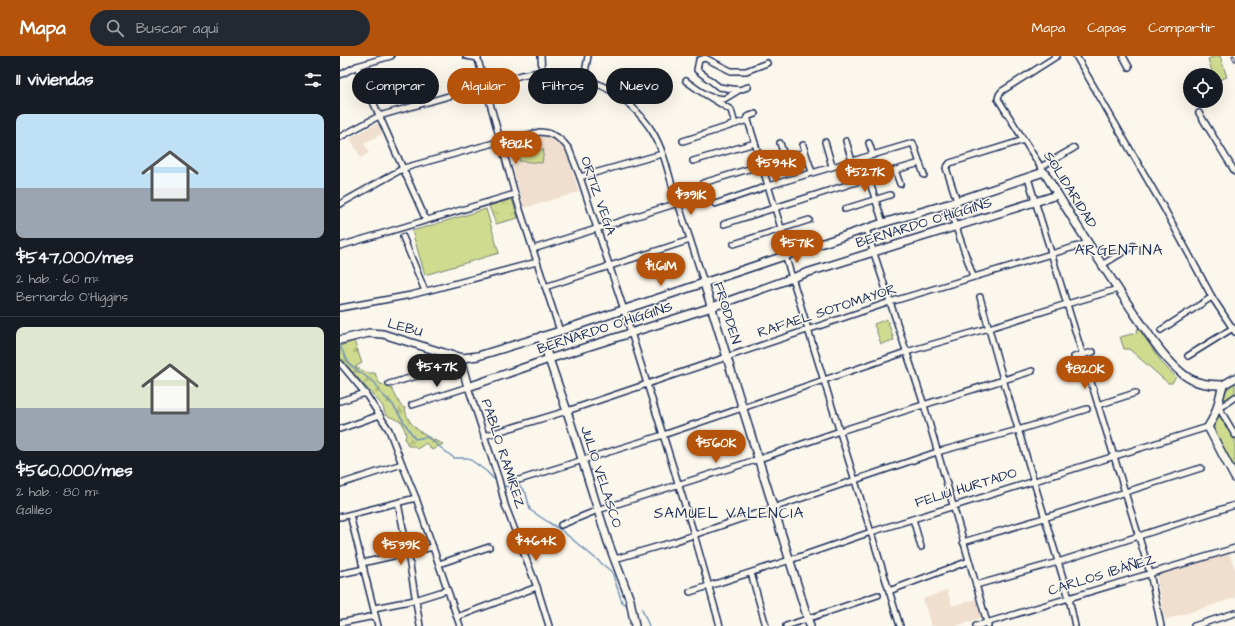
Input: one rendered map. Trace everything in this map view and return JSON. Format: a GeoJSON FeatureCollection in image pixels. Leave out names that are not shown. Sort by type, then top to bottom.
{"type":"FeatureCollection","features":[{"type":"Feature","properties":{"kind":"main road"},"geometry":{"type":"LineString","coordinates":[[462,360],[560,331],[883,223],[1028,178],[1043,170]]}},
{"type":"Feature","properties":{"kind":"main road","name":"SOLIDARIDAD"},"geometry":{"type":"LineString","coordinates":[[1043,170],[1057,195],[1102,265],[1159,349],[1184,375],[1198,382],[1223,385]]}},
{"type":"Feature","properties":{"kind":"main road","name":"BERNARDO O'HIGGINS"},"geometry":{"type":"LineString","coordinates":[[468,387],[549,359],[712,307],[792,278],[874,251],[1057,195]]}},
{"type":"Feature","properties":{"kind":"main road","name":"FRODDEN"},"geometry":{"type":"LineString","coordinates":[[704,283],[809,622]]}},
{"type":"Feature","properties":{"kind":"main road","name":"LEBU"},"geometry":{"type":"LineString","coordinates":[[340,340],[369,333],[383,334],[462,360]]}},
{"type":"Feature","properties":{"kind":"main road","name":"JULIO VELASCO"},"geometry":{"type":"LineString","coordinates":[[541,336],[567,410],[598,510],[630,600],[635,626]]}},
{"type":"Feature","properties":{"kind":"main road","name":"PABLO RAMÍREZ"},"geometry":{"type":"LineString","coordinates":[[462,360],[468,387]]}},
{"type":"Feature","properties":{"kind":"main road"},"geometry":{"type":"LineString","coordinates":[[1235,378],[1223,385],[1218,398],[1218,406],[1214,418],[1208,427],[1235,478]]}},
{"type":"Feature","properties":{"kind":"street"},"geometry":{"type":"LineString","coordinates":[[340,75],[357,66],[391,56]]}},
{"type":"Feature","properties":{"kind":"street"},"geometry":{"type":"LineString","coordinates":[[466,56],[477,57],[480,68]]}},
{"type":"Feature","properties":{"kind":"street"},"geometry":{"type":"LineString","coordinates":[[541,56],[542,68]]}},
{"type":"Feature","properties":{"kind":"street"},"geometry":{"type":"LineString","coordinates":[[586,68],[588,56]]}},
{"type":"Feature","properties":{"kind":"street","name":"SOLIDARIDAD"},"geometry":{"type":"LineString","coordinates":[[1043,170],[998,99],[999,94],[1002,91],[1057,56]]}},
{"type":"Feature","properties":{"kind":"street"},"geometry":{"type":"LineString","coordinates":[[1076,56],[1212,297],[1234,330],[1188,356]]}},
{"type":"Feature","properties":{"kind":"street"},"geometry":{"type":"LineString","coordinates":[[1123,56],[1130,68]]}},
{"type":"Feature","properties":{"kind":"street"},"geometry":{"type":"LineString","coordinates":[[739,90],[719,87],[697,70],[699,60],[704,58],[731,71],[746,71],[767,63]]}},
{"type":"Feature","properties":{"kind":"street"},"geometry":{"type":"LineString","coordinates":[[357,66],[426,220]]}},
{"type":"Feature","properties":{"kind":"street"},"geometry":{"type":"LineString","coordinates":[[686,81],[731,110],[735,124]]}},
{"type":"Feature","properties":{"kind":"street","name":"FRODDEN"},"geometry":{"type":"LineString","coordinates":[[598,84],[615,92],[630,105],[653,132],[662,154],[704,283]]}},
{"type":"Feature","properties":{"kind":"street"},"geometry":{"type":"LineString","coordinates":[[708,96],[724,99],[739,90],[748,87]]}},
{"type":"Feature","properties":{"kind":"street","name":"FRODDEN"},"geometry":{"type":"LineString","coordinates":[[340,137],[379,116],[447,96]]}},
{"type":"Feature","properties":{"kind":"street"},"geometry":{"type":"LineString","coordinates":[[490,104],[515,194],[560,331]]}},
{"type":"Feature","properties":{"kind":"street"},"geometry":{"type":"LineString","coordinates":[[1199,113],[1235,172]]}},
{"type":"Feature","properties":{"kind":"street"},"geometry":{"type":"LineString","coordinates":[[684,141],[735,124],[755,114]]}},
{"type":"Feature","properties":{"kind":"street"},"geometry":{"type":"LineString","coordinates":[[747,118],[781,228],[792,278],[807,329],[824,379],[900,626]]}},
{"type":"Feature","properties":{"kind":"street","name":"ORTIZ VEGA"},"geometry":{"type":"LineString","coordinates":[[340,204],[404,168],[501,141],[540,132],[548,133],[557,137],[564,143],[569,149],[580,177],[624,310],[694,534],[720,626]]}},
{"type":"Feature","properties":{"kind":"street"},"geometry":{"type":"LineString","coordinates":[[957,201],[946,168],[947,165],[1024,140]]}},
{"type":"Feature","properties":{"kind":"street"},"geometry":{"type":"LineString","coordinates":[[846,141],[852,161]]}},
{"type":"Feature","properties":{"kind":"street"},"geometry":{"type":"LineString","coordinates":[[825,142],[832,166]]}},
{"type":"Feature","properties":{"kind":"street"},"geometry":{"type":"LineString","coordinates":[[693,161],[755,143]]}},
{"type":"Feature","properties":{"kind":"street"},"geometry":{"type":"LineString","coordinates":[[780,143],[785,158]]}},
{"type":"Feature","properties":{"kind":"street"},"geometry":{"type":"LineString","coordinates":[[869,143],[873,155]]}},
{"type":"Feature","properties":{"kind":"street"},"geometry":{"type":"LineString","coordinates":[[715,204],[812,172],[913,143],[924,175]]}},
{"type":"Feature","properties":{"kind":"street"},"geometry":{"type":"LineString","coordinates":[[803,145],[812,172]]}},
{"type":"Feature","properties":{"kind":"street"},"geometry":{"type":"LineString","coordinates":[[1043,170],[1074,148]]}},
{"type":"Feature","properties":{"kind":"street"},"geometry":{"type":"LineString","coordinates":[[703,183],[805,152]]}},
{"type":"Feature","properties":{"kind":"street"},"geometry":{"type":"LineString","coordinates":[[580,177],[662,154]]}},
{"type":"Feature","properties":{"kind":"street"},"geometry":{"type":"LineString","coordinates":[[862,158],[883,223]]}},
{"type":"Feature","properties":{"kind":"street"},"geometry":{"type":"LineString","coordinates":[[724,224],[895,170],[920,164]]}},
{"type":"Feature","properties":{"kind":"street"},"geometry":{"type":"LineString","coordinates":[[895,170],[900,184]]}},
{"type":"Feature","properties":{"kind":"street"},"geometry":{"type":"LineString","coordinates":[[1028,178],[1150,573],[1161,626]]}},
{"type":"Feature","properties":{"kind":"street"},"geometry":{"type":"LineString","coordinates":[[340,246],[515,194]]}},
{"type":"Feature","properties":{"kind":"street"},"geometry":{"type":"LineString","coordinates":[[846,209],[890,195]]}},
{"type":"Feature","properties":{"kind":"street"},"geometry":{"type":"LineString","coordinates":[[532,249],[678,202]]}},
{"type":"Feature","properties":{"kind":"street"},"geometry":{"type":"LineString","coordinates":[[948,204],[973,276]]}},
{"type":"Feature","properties":{"kind":"street"},"geometry":{"type":"LineString","coordinates":[[734,244],[809,220]]}},
{"type":"Feature","properties":{"kind":"street"},"geometry":{"type":"LineString","coordinates":[[866,229],[924,405],[988,624]]}},
{"type":"Feature","properties":{"kind":"street"},"geometry":{"type":"LineString","coordinates":[[404,237],[425,291]]}},
{"type":"Feature","properties":{"kind":"street"},"geometry":{"type":"LineString","coordinates":[[545,287],[690,240]]}},
{"type":"Feature","properties":{"kind":"street","name":"RAFAEL SOTOMAYOR"},"geometry":{"type":"LineString","coordinates":[[484,436],[567,410],[890,302],[973,276],[1088,243]]}},
{"type":"Feature","properties":{"kind":"street"},"geometry":{"type":"LineString","coordinates":[[1102,265],[1133,246]]}},
{"type":"Feature","properties":{"kind":"street"},"geometry":{"type":"LineString","coordinates":[[340,308],[425,291],[537,262]]}},
{"type":"Feature","properties":{"kind":"street"},"geometry":{"type":"LineString","coordinates":[[519,480],[663,435],[906,352],[1118,289]]}},
{"type":"Feature","properties":{"kind":"street"},"geometry":{"type":"LineString","coordinates":[[980,297],[1033,481],[1069,598],[1075,626]]}},
{"type":"Feature","properties":{"kind":"street"},"geometry":{"type":"LineString","coordinates":[[1161,330],[1212,297]]}},
{"type":"Feature","properties":{"kind":"street"},"geometry":{"type":"LineString","coordinates":[[1074,357],[1093,352]]}},
{"type":"Feature","properties":{"kind":"street"},"geometry":{"type":"LineString","coordinates":[[389,384],[458,364],[462,360]]}},
{"type":"Feature","properties":{"kind":"street"},"geometry":{"type":"LineString","coordinates":[[340,363],[365,393],[389,430],[416,498],[460,626]]}},
{"type":"Feature","properties":{"kind":"street"},"geometry":{"type":"LineString","coordinates":[[560,525],[598,510],[759,459],[840,431],[1032,371]]}},
{"type":"Feature","properties":{"kind":"street","name":"BERNARDO O'HIGGINS"},"geometry":{"type":"LineString","coordinates":[[412,405],[468,387]]}},
{"type":"Feature","properties":{"kind":"street","name":"PABLO RAMÍREZ"},"geometry":{"type":"LineString","coordinates":[[468,387],[499,480],[505,505],[537,587],[549,626]]}},
{"type":"Feature","properties":{"kind":"street"},"geometry":{"type":"LineString","coordinates":[[340,402],[365,393]]}},
{"type":"Feature","properties":{"kind":"street"},"geometry":{"type":"LineString","coordinates":[[1098,405],[1135,393]]}},
{"type":"Feature","properties":{"kind":"street"},"geometry":{"type":"LineString","coordinates":[[1235,397],[1222,406],[1218,406],[1235,435]]}},
{"type":"Feature","properties":{"kind":"street"},"geometry":{"type":"LineString","coordinates":[[615,559],[937,452],[1087,409]]}},
{"type":"Feature","properties":{"kind":"street"},"geometry":{"type":"LineString","coordinates":[[340,429],[380,415]]}},
{"type":"Feature","properties":{"kind":"street","name":"FELIÚ HURTADO"},"geometry":{"type":"LineString","coordinates":[[690,592],[871,532],[1208,427]]}},
{"type":"Feature","properties":{"kind":"street"},"geometry":{"type":"LineString","coordinates":[[340,484],[402,464]]}},
{"type":"Feature","properties":{"kind":"street"},"geometry":{"type":"LineString","coordinates":[[963,542],[1125,493],[1201,468]]}},
{"type":"Feature","properties":{"kind":"street"},"geometry":{"type":"LineString","coordinates":[[340,517],[416,498]]}},
{"type":"Feature","properties":{"kind":"street"},"geometry":{"type":"LineString","coordinates":[[398,503],[420,626]]}},
{"type":"Feature","properties":{"kind":"street"},"geometry":{"type":"LineString","coordinates":[[976,585],[1058,562],[1235,505]]}},
{"type":"Feature","properties":{"kind":"street"},"geometry":{"type":"LineString","coordinates":[[350,515],[378,626]]}},
{"type":"Feature","properties":{"kind":"street"},"geometry":{"type":"LineString","coordinates":[[913,519],[921,547]]}},
{"type":"Feature","properties":{"kind":"street"},"geometry":{"type":"LineString","coordinates":[[362,563],[433,547]]}},
{"type":"Feature","properties":{"kind":"street"},"geometry":{"type":"LineString","coordinates":[[439,564],[489,547]]}},
{"type":"Feature","properties":{"kind":"street","name":"CARLOS IBÁÑEZ"},"geometry":{"type":"LineString","coordinates":[[976,626],[988,624],[1235,548]]}},
{"type":"Feature","properties":{"kind":"street"},"geometry":{"type":"LineString","coordinates":[[889,591],[969,561]]}},
{"type":"Feature","properties":{"kind":"street"},"geometry":{"type":"LineString","coordinates":[[340,574],[364,569]]}},
{"type":"Feature","properties":{"kind":"street"},"geometry":{"type":"LineString","coordinates":[[750,573],[766,626]]}},
{"type":"Feature","properties":{"kind":"street"},"geometry":{"type":"LineString","coordinates":[[457,617],[537,587]]}},
{"type":"Feature","properties":{"kind":"street"},"geometry":{"type":"LineString","coordinates":[[374,608],[415,600],[447,590]]}},
{"type":"Feature","properties":{"kind":"street"},"geometry":{"type":"LineString","coordinates":[[786,626],[809,622],[878,595]]}},
{"type":"Feature","properties":{"kind":"street"},"geometry":{"type":"LineString","coordinates":[[1194,626],[1235,613]]}},
{"type":"Feature","properties":{"kind":"street"},"geometry":{"type":"LineString","coordinates":[[340,623],[375,616]]}},
{"type":"Feature","properties":{"kind":"shaded area"},"geometry":{"type":"Polygon","coordinates":[[[378,124],[382,134],[364,143],[369,153],[361,158],[350,138],[378,124]]]}},
{"type":"Feature","properties":{"kind":"shaded area"},"geometry":{"type":"Polygon","coordinates":[[[535,136],[544,136],[555,139],[566,151],[579,192],[524,208],[507,145],[508,143],[535,136]]]}},
{"type":"Feature","properties":{"kind":"shaded area"},"geometry":{"type":"Polygon","coordinates":[[[1229,553],[1235,569],[1235,598],[1165,620],[1157,578],[1159,575],[1229,553]]]}},
{"type":"Feature","properties":{"kind":"shaded area"},"geometry":{"type":"Polygon","coordinates":[[[947,590],[952,606],[976,599],[981,616],[980,618],[956,626],[931,626],[923,599],[947,590]]]}},
{"type":"Feature","properties":{"kind":"green space"},"geometry":{"type":"Polygon","coordinates":[[[1220,56],[1227,77],[1223,78],[1223,68],[1211,68],[1208,59],[1220,56]]]}},
{"type":"Feature","properties":{"kind":"green space"},"geometry":{"type":"Polygon","coordinates":[[[520,148],[544,150],[542,163],[519,161],[520,148]]]}},
{"type":"Feature","properties":{"kind":"green space"},"geometry":{"type":"Polygon","coordinates":[[[512,199],[518,218],[496,224],[489,206],[512,199]]]}},
{"type":"Feature","properties":{"kind":"green space"},"geometry":{"type":"Polygon","coordinates":[[[486,209],[499,253],[425,275],[412,231],[486,209]]]}},
{"type":"Feature","properties":{"kind":"green space"},"geometry":{"type":"Polygon","coordinates":[[[887,319],[894,340],[881,344],[874,324],[887,319]]]}},
{"type":"Feature","properties":{"kind":"green space"},"geometry":{"type":"Polygon","coordinates":[[[1138,328],[1163,364],[1176,377],[1172,383],[1168,383],[1129,349],[1124,349],[1120,337],[1136,333],[1138,328]]]}},
{"type":"Feature","properties":{"kind":"green space"},"geometry":{"type":"Polygon","coordinates":[[[354,341],[362,363],[355,367],[368,373],[375,373],[379,383],[392,389],[401,406],[405,408],[410,421],[414,426],[424,435],[443,444],[432,450],[426,443],[417,449],[414,446],[408,446],[405,439],[406,434],[402,422],[386,415],[382,405],[340,358],[340,346],[354,341]]]}},
{"type":"Feature","properties":{"kind":"green space"},"geometry":{"type":"Polygon","coordinates":[[[1235,382],[1235,395],[1221,404],[1227,389],[1235,382]]]}},
{"type":"Feature","properties":{"kind":"green space"},"geometry":{"type":"Polygon","coordinates":[[[1220,416],[1223,417],[1235,436],[1235,469],[1213,429],[1216,420],[1220,416]]]}},
{"type":"Feature","properties":{"kind":"waterway"},"geometry":{"type":"LineString","coordinates":[[340,346],[350,365],[375,383],[381,393],[393,405],[415,439],[427,437],[454,458],[468,458],[486,471],[498,483]]}},
{"type":"Feature","properties":{"kind":"waterway"},"geometry":{"type":"LineString","coordinates":[[503,486],[511,487],[518,484],[526,493],[530,510],[561,530],[612,572],[622,602],[628,606]]}},
{"type":"Feature","properties":{"kind":"waterway"},"geometry":{"type":"LineString","coordinates":[[642,609],[649,626]]}},
{"type":"Feature","properties":{"kind":"railway"},"geometry":{"type":"LineString","coordinates":[[1233,56],[1235,60]]}},
{"type":"Feature","properties":{"kind":"district","name":"ARGENTINA"},"geometry":{"type":"Point","coordinates":[1119,250]}},
{"type":"Feature","properties":{"kind":"district","name":"SAMUEL VALENCIA"},"geometry":{"type":"Point","coordinates":[729,513]}}]}
